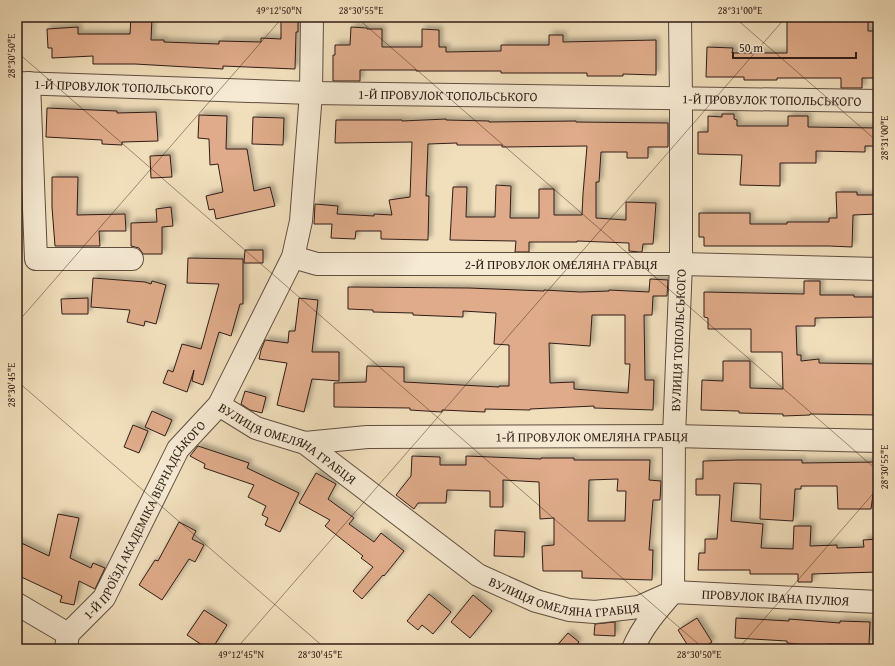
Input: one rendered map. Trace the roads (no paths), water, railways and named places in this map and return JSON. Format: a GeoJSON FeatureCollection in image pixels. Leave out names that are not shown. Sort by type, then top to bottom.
{"type":"FeatureCollection","features":[{"type":"Feature","properties":{"kind":"street","name":"ВУЛИЦЯ ОМЕЛЯНА ГРАБЦЯ"},"geometry":{"type":"LineString","coordinates":[[312,17],[311,93],[301,221],[293,256],[219,404],[256,428],[305,443],[478,575],[536,601],[569,610],[596,612],[639,607],[673,592]]}},
{"type":"Feature","properties":{"kind":"street","name":"ВУЛИЦЯ ТОПОЛЬСЬКОГО"},"geometry":{"type":"LineString","coordinates":[[673,592],[674,436],[681,264],[680,17]]}},
{"type":"Feature","properties":{"kind":"street","name":"1-Й ПРОВУЛОК ТОПОЛЬСЬКОГО"},"geometry":{"type":"LineString","coordinates":[[23,83],[311,93],[878,101]]}},
{"type":"Feature","properties":{"kind":"street"},"geometry":{"type":"LineString","coordinates":[[23,83],[36,260],[132,259]]}},
{"type":"Feature","properties":{"kind":"street","name":"2-Й ПРОВУЛОК ОМЕЛЯНА ГРАБЦЯ"},"geometry":{"type":"LineString","coordinates":[[293,256],[317,264],[681,264],[878,269]]}},
{"type":"Feature","properties":{"kind":"street","name":"1-Й ПРОЇЗД АКАДЕМІКА ВЕРНАДСЬКОГО"},"geometry":{"type":"LineString","coordinates":[[66,641],[104,598],[178,449],[219,404]]}},
{"type":"Feature","properties":{"kind":"street","name":"1-Й ПРОВУЛОК ОМЕЛЯНА ГРАБЦЯ"},"geometry":{"type":"LineString","coordinates":[[305,443],[367,437],[674,436],[878,441]]}},
{"type":"Feature","properties":{"kind":"street"},"geometry":{"type":"LineString","coordinates":[[633,649],[638,637],[652,616],[673,592]]}},
{"type":"Feature","properties":{"kind":"street","name":"ПРОВУЛОК ІВАНА ПУЛЮЯ"},"geometry":{"type":"LineString","coordinates":[[673,592],[878,602]]}},
{"type":"Feature","properties":{"kind":"street"},"geometry":{"type":"LineString","coordinates":[[17,604],[66,641]]}}]}
